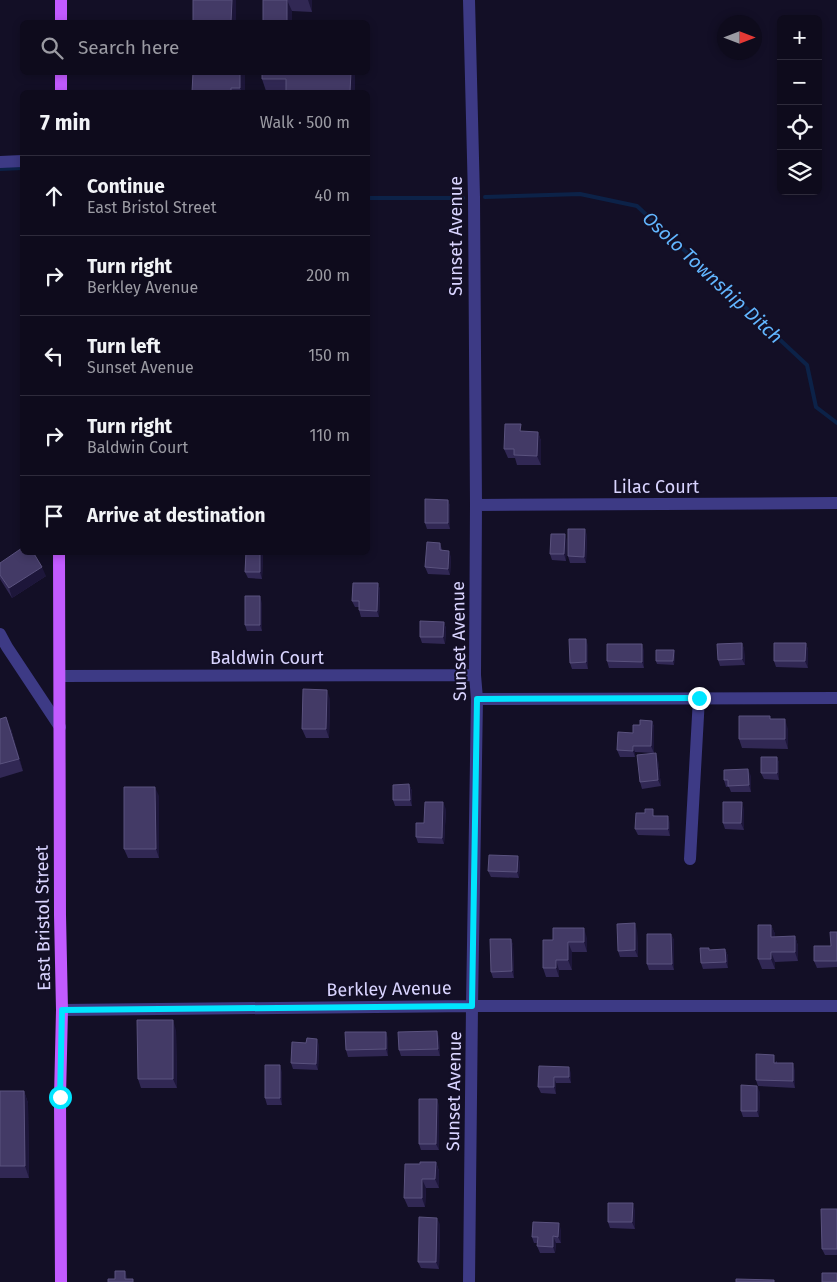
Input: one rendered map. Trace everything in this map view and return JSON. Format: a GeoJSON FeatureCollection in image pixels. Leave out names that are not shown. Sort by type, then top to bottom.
{"type":"FeatureCollection","features":[{"type":"Feature","properties":{"kind":"main road"},"geometry":{"type":"LineString","coordinates":[[61,0],[61,20]]}},
{"type":"Feature","properties":{"kind":"main road"},"geometry":{"type":"LineString","coordinates":[[61,75],[61,90]]}},
{"type":"Feature","properties":{"kind":"main road","name":"East Bristol Street"},"geometry":{"type":"LineString","coordinates":[[59,555],[62,1010],[60,1097],[61,1282]]}},
{"type":"Feature","properties":{"kind":"street","name":"Sunset Avenue"},"geometry":{"type":"LineString","coordinates":[[469,0],[474,196],[475,675],[477,699],[469,1282]]}},
{"type":"Feature","properties":{"kind":"street"},"geometry":{"type":"LineString","coordinates":[[0,162],[20,162]]}},
{"type":"Feature","properties":{"kind":"street","name":"Lilac Court"},"geometry":{"type":"LineString","coordinates":[[476,505],[837,503]]}},
{"type":"Feature","properties":{"kind":"street"},"geometry":{"type":"LineString","coordinates":[[0,634],[4,649],[60,727]]}},
{"type":"Feature","properties":{"kind":"street","name":"Baldwin Court"},"geometry":{"type":"LineString","coordinates":[[60,676],[475,675]]}},
{"type":"Feature","properties":{"kind":"street"},"geometry":{"type":"LineString","coordinates":[[690,859],[699,698]]}},
{"type":"Feature","properties":{"kind":"street"},"geometry":{"type":"LineString","coordinates":[[477,699],[837,698]]}},
{"type":"Feature","properties":{"kind":"street","name":"Berkley Avenue"},"geometry":{"type":"LineString","coordinates":[[62,1010],[472,1006],[837,1006]]}},
{"type":"Feature","properties":{"kind":"building"},"geometry":{"type":"Polygon","coordinates":[[[193,0],[232,0],[231,20],[193,20],[193,0]]]}},
{"type":"Feature","properties":{"kind":"building"},"geometry":{"type":"Polygon","coordinates":[[[263,0],[287,0],[287,20],[263,20],[263,0]]]}},
{"type":"Feature","properties":{"kind":"building"},"geometry":{"type":"Polygon","coordinates":[[[193,75],[240,75],[240,88],[231,88],[231,90],[192,90],[193,75]]]}},
{"type":"Feature","properties":{"kind":"building"},"geometry":{"type":"Polygon","coordinates":[[[262,75],[351,75],[350,90],[286,90],[286,79],[262,79],[262,75]]]}},
{"type":"Feature","properties":{"kind":"building"},"geometry":{"type":"Polygon","coordinates":[[[505,424],[521,424],[520,431],[538,432],[537,456],[514,455],[514,449],[504,449],[505,424]]]}},
{"type":"Feature","properties":{"kind":"building"},"geometry":{"type":"Polygon","coordinates":[[[425,499],[448,500],[448,523],[425,523],[425,499]]]}},
{"type":"Feature","properties":{"kind":"building"},"geometry":{"type":"Polygon","coordinates":[[[568,529],[585,529],[584,557],[568,556],[568,529]]]}},
{"type":"Feature","properties":{"kind":"building"},"geometry":{"type":"Polygon","coordinates":[[[551,534],[565,534],[564,554],[550,554],[551,534]]]}},
{"type":"Feature","properties":{"kind":"building"},"geometry":{"type":"Polygon","coordinates":[[[427,542],[440,543],[440,550],[449,551],[448,569],[425,567],[427,542]]]}},
{"type":"Feature","properties":{"kind":"building"},"geometry":{"type":"Polygon","coordinates":[[[20,549],[20,555],[35,555],[42,567],[9,588],[0,575],[0,563],[20,549]]]}},
{"type":"Feature","properties":{"kind":"building"},"geometry":{"type":"Polygon","coordinates":[[[246,555],[260,555],[260,572],[245,572],[246,555]]]}},
{"type":"Feature","properties":{"kind":"building"},"geometry":{"type":"Polygon","coordinates":[[[353,583],[378,583],[377,611],[359,610],[359,601],[352,601],[353,583]]]}},
{"type":"Feature","properties":{"kind":"building"},"geometry":{"type":"Polygon","coordinates":[[[245,596],[260,596],[260,625],[245,625],[245,596]]]}},
{"type":"Feature","properties":{"kind":"building"},"geometry":{"type":"Polygon","coordinates":[[[420,621],[444,622],[443,637],[420,637],[420,621]]]}},
{"type":"Feature","properties":{"kind":"building"},"geometry":{"type":"Polygon","coordinates":[[[569,639],[586,639],[586,662],[570,663],[569,639]]]}},
{"type":"Feature","properties":{"kind":"building"},"geometry":{"type":"Polygon","coordinates":[[[742,643],[742,659],[718,660],[717,644],[742,643]]]}},
{"type":"Feature","properties":{"kind":"building"},"geometry":{"type":"Polygon","coordinates":[[[774,643],[806,643],[805,661],[774,661],[774,643]]]}},
{"type":"Feature","properties":{"kind":"building"},"geometry":{"type":"Polygon","coordinates":[[[607,644],[642,644],[642,662],[607,661],[607,644]]]}},
{"type":"Feature","properties":{"kind":"building"},"geometry":{"type":"Polygon","coordinates":[[[656,650],[674,650],[673,661],[656,661],[656,650]]]}},
{"type":"Feature","properties":{"kind":"building"},"geometry":{"type":"Polygon","coordinates":[[[303,689],[327,690],[326,729],[302,729],[303,689]]]}},
{"type":"Feature","properties":{"kind":"building"},"geometry":{"type":"Polygon","coordinates":[[[739,716],[770,716],[770,719],[785,719],[785,739],[739,739],[739,716]]]}},
{"type":"Feature","properties":{"kind":"building"},"geometry":{"type":"Polygon","coordinates":[[[6,717],[19,759],[0,764],[0,719],[6,717]]]}},
{"type":"Feature","properties":{"kind":"building"},"geometry":{"type":"Polygon","coordinates":[[[640,720],[652,721],[651,746],[633,746],[633,751],[617,750],[618,732],[633,733],[633,725],[640,725],[640,720]]]}},
{"type":"Feature","properties":{"kind":"building"},"geometry":{"type":"Polygon","coordinates":[[[656,753],[658,780],[640,782],[637,755],[656,753]]]}},
{"type":"Feature","properties":{"kind":"building"},"geometry":{"type":"Polygon","coordinates":[[[761,757],[777,757],[777,773],[761,773],[761,757]]]}},
{"type":"Feature","properties":{"kind":"building"},"geometry":{"type":"Polygon","coordinates":[[[748,769],[749,785],[728,786],[728,780],[724,780],[724,770],[748,769]]]}},
{"type":"Feature","properties":{"kind":"building"},"geometry":{"type":"Polygon","coordinates":[[[409,784],[410,800],[393,800],[393,785],[409,784]]]}},
{"type":"Feature","properties":{"kind":"building"},"geometry":{"type":"Polygon","coordinates":[[[124,787],[155,787],[156,849],[124,849],[124,787]]]}},
{"type":"Feature","properties":{"kind":"building"},"geometry":{"type":"Polygon","coordinates":[[[425,802],[443,802],[442,838],[416,837],[416,823],[424,823],[425,802]]]}},
{"type":"Feature","properties":{"kind":"building"},"geometry":{"type":"Polygon","coordinates":[[[723,802],[742,802],[741,823],[723,823],[723,802]]]}},
{"type":"Feature","properties":{"kind":"building"},"geometry":{"type":"Polygon","coordinates":[[[645,809],[653,809],[653,816],[668,816],[668,829],[635,829],[636,813],[645,813],[645,809]]]}},
{"type":"Feature","properties":{"kind":"building"},"geometry":{"type":"Polygon","coordinates":[[[489,855],[518,856],[517,872],[488,871],[489,855]]]}},
{"type":"Feature","properties":{"kind":"building"},"geometry":{"type":"Polygon","coordinates":[[[635,923],[635,950],[618,951],[617,924],[635,923]]]}},
{"type":"Feature","properties":{"kind":"building"},"geometry":{"type":"Polygon","coordinates":[[[758,925],[771,925],[771,937],[795,936],[795,952],[771,952],[771,959],[758,959],[758,925]]]}},
{"type":"Feature","properties":{"kind":"building"},"geometry":{"type":"Polygon","coordinates":[[[553,928],[584,928],[584,942],[568,942],[568,960],[556,960],[556,968],[543,968],[543,940],[553,940],[553,928]]]}},
{"type":"Feature","properties":{"kind":"building"},"geometry":{"type":"Polygon","coordinates":[[[830,932],[837,932],[837,961],[814,961],[814,946],[831,946],[830,932]]]}},
{"type":"Feature","properties":{"kind":"building"},"geometry":{"type":"Polygon","coordinates":[[[647,934],[671,934],[672,964],[647,964],[647,934]]]}},
{"type":"Feature","properties":{"kind":"building"},"geometry":{"type":"Polygon","coordinates":[[[490,939],[511,939],[512,971],[491,972],[490,939]]]}},
{"type":"Feature","properties":{"kind":"building"},"geometry":{"type":"Polygon","coordinates":[[[700,948],[709,948],[709,950],[725,949],[726,962],[701,963],[700,948]]]}},
{"type":"Feature","properties":{"kind":"building"},"geometry":{"type":"Polygon","coordinates":[[[137,1020],[173,1020],[173,1079],[138,1079],[137,1020]]]}},
{"type":"Feature","properties":{"kind":"building"},"geometry":{"type":"Polygon","coordinates":[[[437,1031],[438,1049],[399,1050],[398,1032],[437,1031]]]}},
{"type":"Feature","properties":{"kind":"building"},"geometry":{"type":"Polygon","coordinates":[[[345,1032],[386,1032],[386,1049],[346,1050],[345,1032]]]}},
{"type":"Feature","properties":{"kind":"building"},"geometry":{"type":"Polygon","coordinates":[[[307,1038],[317,1039],[316,1064],[291,1063],[292,1042],[306,1043],[307,1038]]]}},
{"type":"Feature","properties":{"kind":"building"},"geometry":{"type":"Polygon","coordinates":[[[756,1054],[774,1055],[774,1063],[793,1063],[793,1081],[756,1080],[756,1054]]]}},
{"type":"Feature","properties":{"kind":"building"},"geometry":{"type":"Polygon","coordinates":[[[265,1065],[280,1065],[280,1098],[265,1098],[265,1065]]]}},
{"type":"Feature","properties":{"kind":"building"},"geometry":{"type":"Polygon","coordinates":[[[539,1066],[569,1067],[569,1077],[554,1077],[554,1087],[538,1087],[539,1066]]]}},
{"type":"Feature","properties":{"kind":"building"},"geometry":{"type":"Polygon","coordinates":[[[741,1085],[757,1086],[757,1111],[741,1111],[741,1085]]]}},
{"type":"Feature","properties":{"kind":"building"},"geometry":{"type":"Polygon","coordinates":[[[0,1091],[24,1091],[25,1166],[0,1166],[0,1091]]]}},
{"type":"Feature","properties":{"kind":"building"},"geometry":{"type":"Polygon","coordinates":[[[419,1099],[437,1099],[436,1144],[419,1144],[419,1099]]]}},
{"type":"Feature","properties":{"kind":"building"},"geometry":{"type":"Polygon","coordinates":[[[420,1162],[436,1162],[435,1179],[422,1179],[422,1198],[404,1198],[405,1164],[420,1164],[420,1162]]]}},
{"type":"Feature","properties":{"kind":"building"},"geometry":{"type":"Polygon","coordinates":[[[608,1203],[633,1203],[632,1222],[608,1222],[608,1203]]]}},
{"type":"Feature","properties":{"kind":"building"},"geometry":{"type":"Polygon","coordinates":[[[821,1209],[837,1209],[837,1249],[822,1249],[821,1209]]]}},
{"type":"Feature","properties":{"kind":"building"},"geometry":{"type":"Polygon","coordinates":[[[419,1217],[437,1218],[436,1262],[418,1262],[419,1217]]]}},
{"type":"Feature","properties":{"kind":"building"},"geometry":{"type":"Polygon","coordinates":[[[533,1222],[559,1223],[558,1237],[553,1236],[553,1247],[537,1246],[538,1237],[532,1237],[533,1222]]]}},
{"type":"Feature","properties":{"kind":"building"},"geometry":{"type":"Polygon","coordinates":[[[115,1271],[125,1271],[125,1279],[133,1279],[133,1282],[108,1282],[108,1279],[115,1279],[115,1271]]]}},
{"type":"Feature","properties":{"kind":"building"},"geometry":{"type":"Polygon","coordinates":[[[822,1273],[837,1273],[837,1282],[822,1282],[822,1273]]]}},
{"type":"Feature","properties":{"kind":"building"},"geometry":{"type":"Polygon","coordinates":[[[736,1279],[774,1280],[774,1282],[736,1282],[736,1279]]]}},
{"type":"Feature","properties":{"kind":"waterway"},"geometry":{"type":"LineString","coordinates":[[0,169],[20,168]]}},
{"type":"Feature","properties":{"kind":"waterway","name":"Osolo Township Ditch"},"geometry":{"type":"LineString","coordinates":[[485,197],[580,194],[637,206],[807,365],[816,407],[837,423]]}},
{"type":"Feature","properties":{"kind":"waterway","name":"Osolo Township Ditch"},"geometry":{"type":"LineString","coordinates":[[370,198],[463,198]]}},
{"type":"Feature","properties":{"kind":"route"},"geometry":{"type":"LineString","coordinates":[[60,1097],[62,1010],[472,1006],[477,699],[699,698]]}}]}
